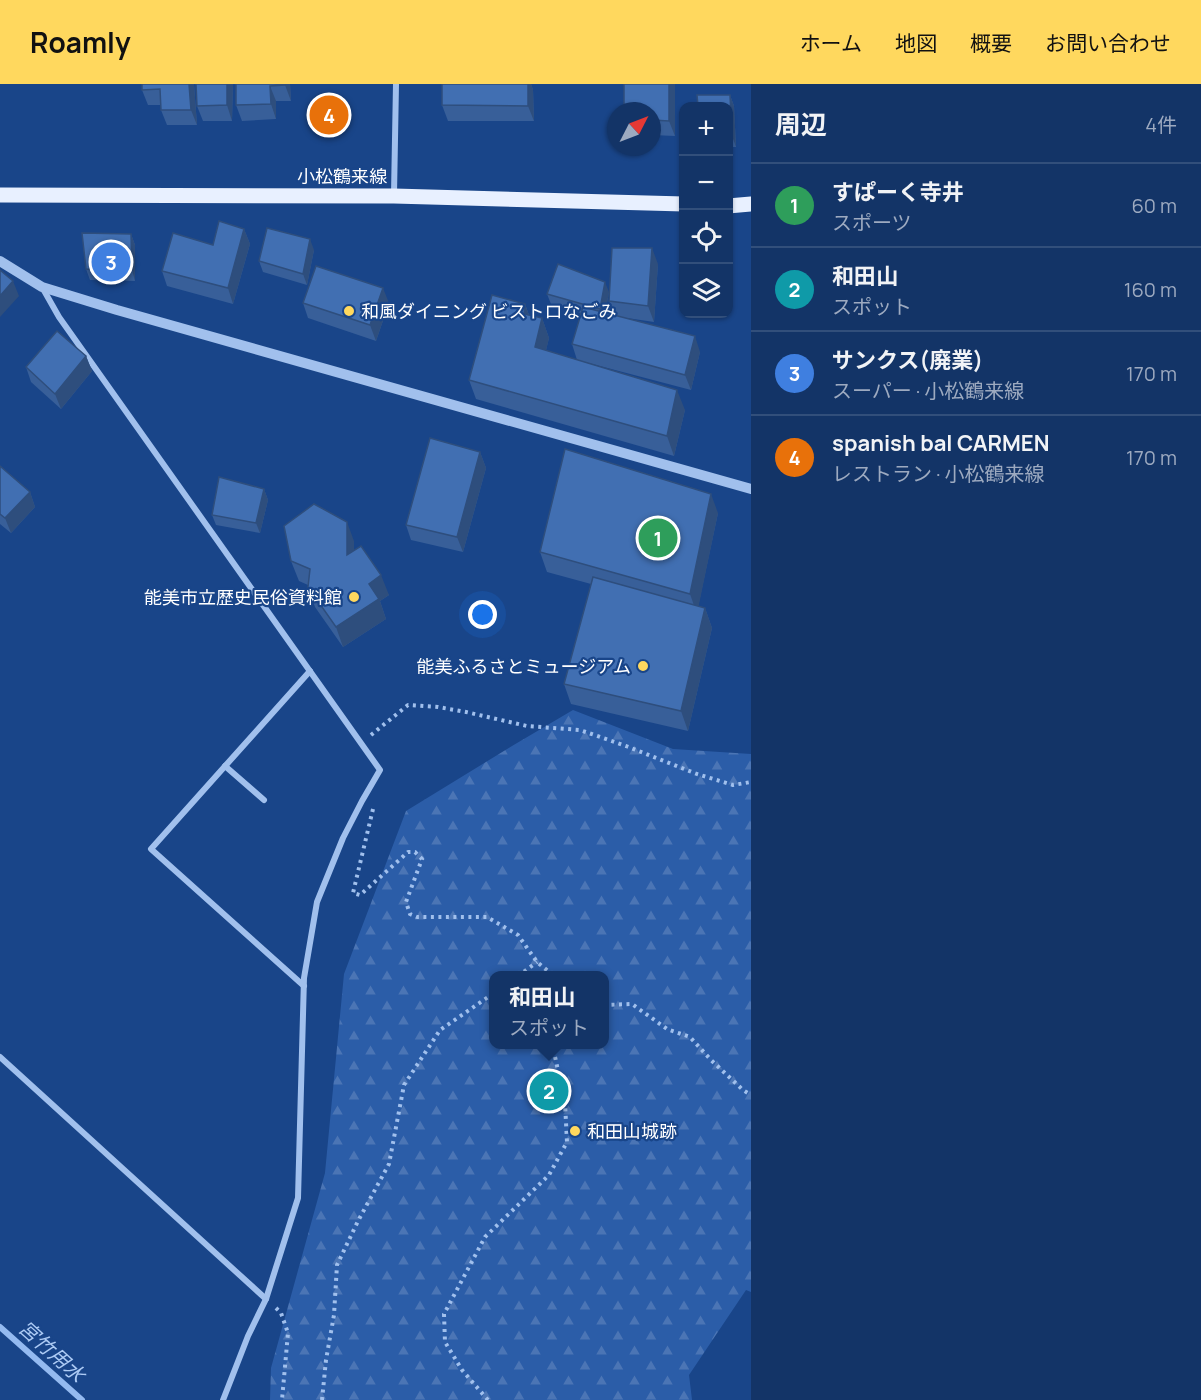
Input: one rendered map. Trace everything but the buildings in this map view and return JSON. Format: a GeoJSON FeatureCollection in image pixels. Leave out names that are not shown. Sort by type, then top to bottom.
{"type":"FeatureCollection","features":[{"type":"Feature","properties":{"kind":"main road","name":"小松鶴来線"},"geometry":{"type":"LineString","coordinates":[[0,195],[394,196],[679,204]]}},
{"type":"Feature","properties":{"kind":"main road"},"geometry":{"type":"LineString","coordinates":[[733,206],[751,204]]}},
{"type":"Feature","properties":{"kind":"street"},"geometry":{"type":"LineString","coordinates":[[394,196],[396,84]]}},
{"type":"Feature","properties":{"kind":"street"},"geometry":{"type":"LineString","coordinates":[[0,261],[42,287],[117,310],[751,489]]}},
{"type":"Feature","properties":{"kind":"street"},"geometry":{"type":"LineString","coordinates":[[42,287],[59,317],[380,770],[343,838],[317,902],[304,978],[298,1198],[266,1299],[248,1336],[223,1400]]}},
{"type":"Feature","properties":{"kind":"street"},"geometry":{"type":"LineString","coordinates":[[304,986],[151,849],[310,671]]}},
{"type":"Feature","properties":{"kind":"street"},"geometry":{"type":"LineString","coordinates":[[225,766],[264,800]]}},
{"type":"Feature","properties":{"kind":"street"},"geometry":{"type":"LineString","coordinates":[[0,1057],[266,1299]]}},
{"type":"Feature","properties":{"kind":"path"},"geometry":{"type":"LineString","coordinates":[[361,743],[408,705],[438,707],[526,726],[580,730],[697,774],[733,785],[751,782]]}},
{"type":"Feature","properties":{"kind":"path"},"geometry":{"type":"LineString","coordinates":[[375,801],[353,893],[360,895],[408,852],[415,852],[422,859],[406,902],[410,914],[486,917],[518,935],[537,962],[549,971]]}},
{"type":"Feature","properties":{"kind":"path"},"geometry":{"type":"LineString","coordinates":[[524,971],[537,962]]}},
{"type":"Feature","properties":{"kind":"path"},"geometry":{"type":"LineString","coordinates":[[322,1400],[334,1315],[337,1265],[389,1164],[404,1085],[440,1030],[489,996]]}},
{"type":"Feature","properties":{"kind":"path"},"geometry":{"type":"LineString","coordinates":[[609,1005],[632,1004],[667,1029],[690,1037],[711,1060],[751,1095]]}},
{"type":"Feature","properties":{"kind":"path"},"geometry":{"type":"LineString","coordinates":[[488,1400],[462,1370],[445,1342],[444,1314],[485,1237],[549,1175],[567,1142],[565,1103],[555,1049]]}},
{"type":"Feature","properties":{"kind":"path"},"geometry":{"type":"LineString","coordinates":[[266,1299],[281,1313],[288,1332],[282,1400]]}},
{"type":"Feature","properties":{"kind":"green space"},"geometry":{"type":"Polygon","coordinates":[[[573,710],[673,749],[751,754],[751,1292],[746,1290],[689,1375],[692,1400],[270,1400],[271,1368],[325,1173],[344,974],[406,811],[573,710]]]}},
{"type":"Feature","properties":{"kind":"waterway","name":"宮竹用水"},"geometry":{"type":"LineString","coordinates":[[0,1327],[82,1400]]}},
{"type":"Feature","properties":{"kind":"place","name":"spanish bal CARMEN"},"geometry":{"type":"Point","coordinates":[329,115]}},
{"type":"Feature","properties":{"kind":"place","name":"サンクス(廃業)"},"geometry":{"type":"Point","coordinates":[111,262]}},
{"type":"Feature","properties":{"kind":"place","name":"和風ダイニング ビストロなごみ"},"geometry":{"type":"Point","coordinates":[349,311]}},
{"type":"Feature","properties":{"kind":"place","name":"すぱーく寺井"},"geometry":{"type":"Point","coordinates":[658,538]}},
{"type":"Feature","properties":{"kind":"place","name":"能美市立歴史民俗資料館"},"geometry":{"type":"Point","coordinates":[354,597]}},
{"type":"Feature","properties":{"kind":"place","name":"能美ふるさとミュージアム"},"geometry":{"type":"Point","coordinates":[643,666]}},
{"type":"Feature","properties":{"kind":"place","name":"和田山"},"geometry":{"type":"Point","coordinates":[549,1091]}},
{"type":"Feature","properties":{"kind":"place","name":"和田山城跡"},"geometry":{"type":"Point","coordinates":[575,1131]}}]}
